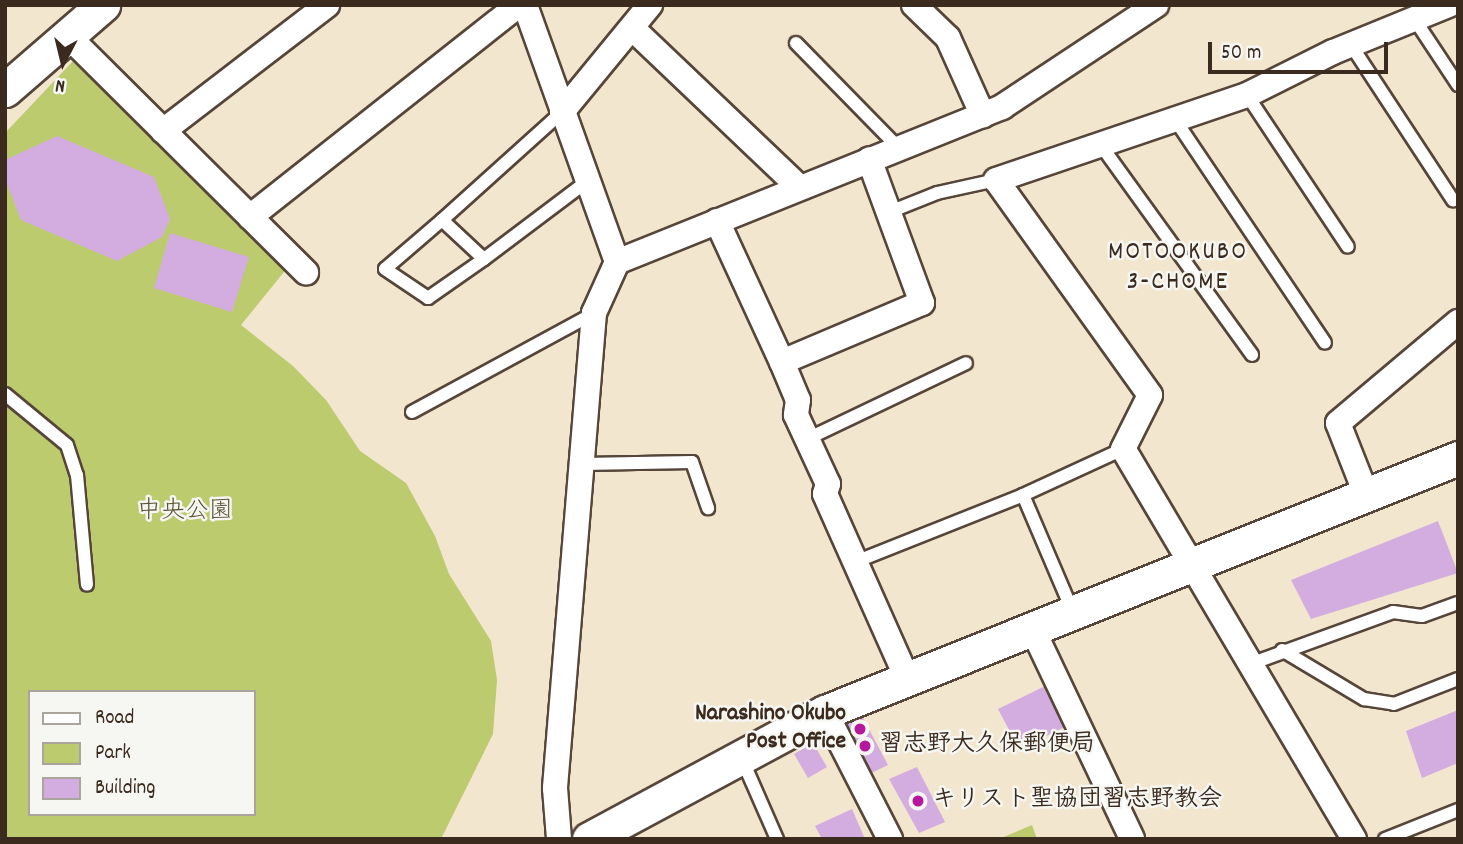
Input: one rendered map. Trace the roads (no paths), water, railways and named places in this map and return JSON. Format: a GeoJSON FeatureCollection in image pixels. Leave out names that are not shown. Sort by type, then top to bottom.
{"type":"FeatureCollection","features":[{"type":"Feature","properties":{"kind":"street"},"geometry":{"type":"LineString","coordinates":[[5,90],[103,5]]}},
{"type":"Feature","properties":{"kind":"street"},"geometry":{"type":"LineString","coordinates":[[163,131],[327,5]]}},
{"type":"Feature","properties":{"kind":"street"},"geometry":{"type":"LineString","coordinates":[[250,217],[518,5]]}},
{"type":"Feature","properties":{"kind":"street"},"geometry":{"type":"LineString","coordinates":[[525,5],[617,262],[594,313],[555,788],[559,839]]}},
{"type":"Feature","properties":{"kind":"street"},"geometry":{"type":"LineString","coordinates":[[562,112],[650,5]]}},
{"type":"Feature","properties":{"kind":"street"},"geometry":{"type":"LineString","coordinates":[[914,5],[948,38],[983,116]]}},
{"type":"Feature","properties":{"kind":"street"},"geometry":{"type":"LineString","coordinates":[[617,262],[898,147],[983,116],[1156,5]]}},
{"type":"Feature","properties":{"kind":"street"},"geometry":{"type":"LineString","coordinates":[[1354,839],[1253,663],[1123,449],[1150,395],[996,180],[1247,95],[1351,44],[1449,5]]}},
{"type":"Feature","properties":{"kind":"street"},"geometry":{"type":"LineString","coordinates":[[632,28],[799,187]]}},
{"type":"Feature","properties":{"kind":"street"},"geometry":{"type":"LineString","coordinates":[[67,35],[306,272]]}},
{"type":"Feature","properties":{"kind":"street"},"geometry":{"type":"LineString","coordinates":[[782,362],[922,303],[869,159]]}},
{"type":"Feature","properties":{"kind":"street"},"geometry":{"type":"LineString","coordinates":[[717,221],[798,400],[796,415],[855,562],[906,676]]}},
{"type":"Feature","properties":{"kind":"street"},"geometry":{"type":"LineString","coordinates":[[1366,494],[1338,423],[1458,322]]}},
{"type":"Feature","properties":{"kind":"street"},"geometry":{"type":"LineString","coordinates":[[589,839],[626,824],[740,754],[906,676],[1458,458]]}},
{"type":"Feature","properties":{"kind":"street"},"geometry":{"type":"LineString","coordinates":[[1032,628],[1132,839]]}},
{"type":"Feature","properties":{"kind":"street"},"geometry":{"type":"LineString","coordinates":[[825,712],[890,839]]}},
{"type":"Feature","properties":{"kind":"lane"},"geometry":{"type":"LineString","coordinates":[[1415,20],[1458,85]]}},
{"type":"Feature","properties":{"kind":"lane"},"geometry":{"type":"LineString","coordinates":[[796,43],[898,147]]}},
{"type":"Feature","properties":{"kind":"lane"},"geometry":{"type":"LineString","coordinates":[[1351,44],[1453,200]]}},
{"type":"Feature","properties":{"kind":"lane"},"geometry":{"type":"LineString","coordinates":[[1247,95],[1348,247]]}},
{"type":"Feature","properties":{"kind":"lane"},"geometry":{"type":"LineString","coordinates":[[562,112],[386,269],[429,298],[589,180]]}},
{"type":"Feature","properties":{"kind":"lane"},"geometry":{"type":"LineString","coordinates":[[1176,121],[1325,343]]}},
{"type":"Feature","properties":{"kind":"lane"},"geometry":{"type":"LineString","coordinates":[[1100,143],[1252,355]]}},
{"type":"Feature","properties":{"kind":"lane"},"geometry":{"type":"LineString","coordinates":[[887,213],[937,193],[996,180]]}},
{"type":"Feature","properties":{"kind":"lane"},"geometry":{"type":"LineString","coordinates":[[442,220],[484,258]]}},
{"type":"Feature","properties":{"kind":"lane"},"geometry":{"type":"LineString","coordinates":[[412,412],[594,313]]}},
{"type":"Feature","properties":{"kind":"lane"},"geometry":{"type":"LineString","coordinates":[[807,439],[966,363]]}},
{"type":"Feature","properties":{"kind":"lane"},"geometry":{"type":"LineString","coordinates":[[5,394],[66,445],[77,475],[87,586]]}},
{"type":"Feature","properties":{"kind":"lane"},"geometry":{"type":"LineString","coordinates":[[855,562],[1023,495],[1123,449]]}},
{"type":"Feature","properties":{"kind":"lane"},"geometry":{"type":"LineString","coordinates":[[583,464],[692,462],[708,508]]}},
{"type":"Feature","properties":{"kind":"lane"},"geometry":{"type":"LineString","coordinates":[[1023,495],[1072,611]]}},
{"type":"Feature","properties":{"kind":"lane"},"geometry":{"type":"LineString","coordinates":[[1253,663],[1282,650],[1393,612],[1422,616],[1458,603]]}},
{"type":"Feature","properties":{"kind":"lane"},"geometry":{"type":"LineString","coordinates":[[1282,650],[1364,699],[1394,704],[1458,679]]}},
{"type":"Feature","properties":{"kind":"lane"},"geometry":{"type":"LineString","coordinates":[[740,754],[778,839]]}},
{"type":"Feature","properties":{"kind":"lane"},"geometry":{"type":"LineString","coordinates":[[1385,839],[1458,810]]}},
{"type":"Feature","properties":{"kind":"place","name":"Narashino Okubo Post Office"},"geometry":{"type":"Point","coordinates":[860,729]}},
{"type":"Feature","properties":{"kind":"place","name":"習志野大久保郵便局"},"geometry":{"type":"Point","coordinates":[865,746]}},
{"type":"Feature","properties":{"kind":"place","name":"キリスト聖協団習志野教会"},"geometry":{"type":"Point","coordinates":[918,801]}},
{"type":"Feature","properties":{"kind":"district","name":"MOTOOKUBO 3-CHOME"},"geometry":{"type":"Point","coordinates":[1178,268]}},
{"type":"Feature","properties":{"kind":"park label","name":"中央公園"},"geometry":{"type":"Point","coordinates":[185,513]}}]}
